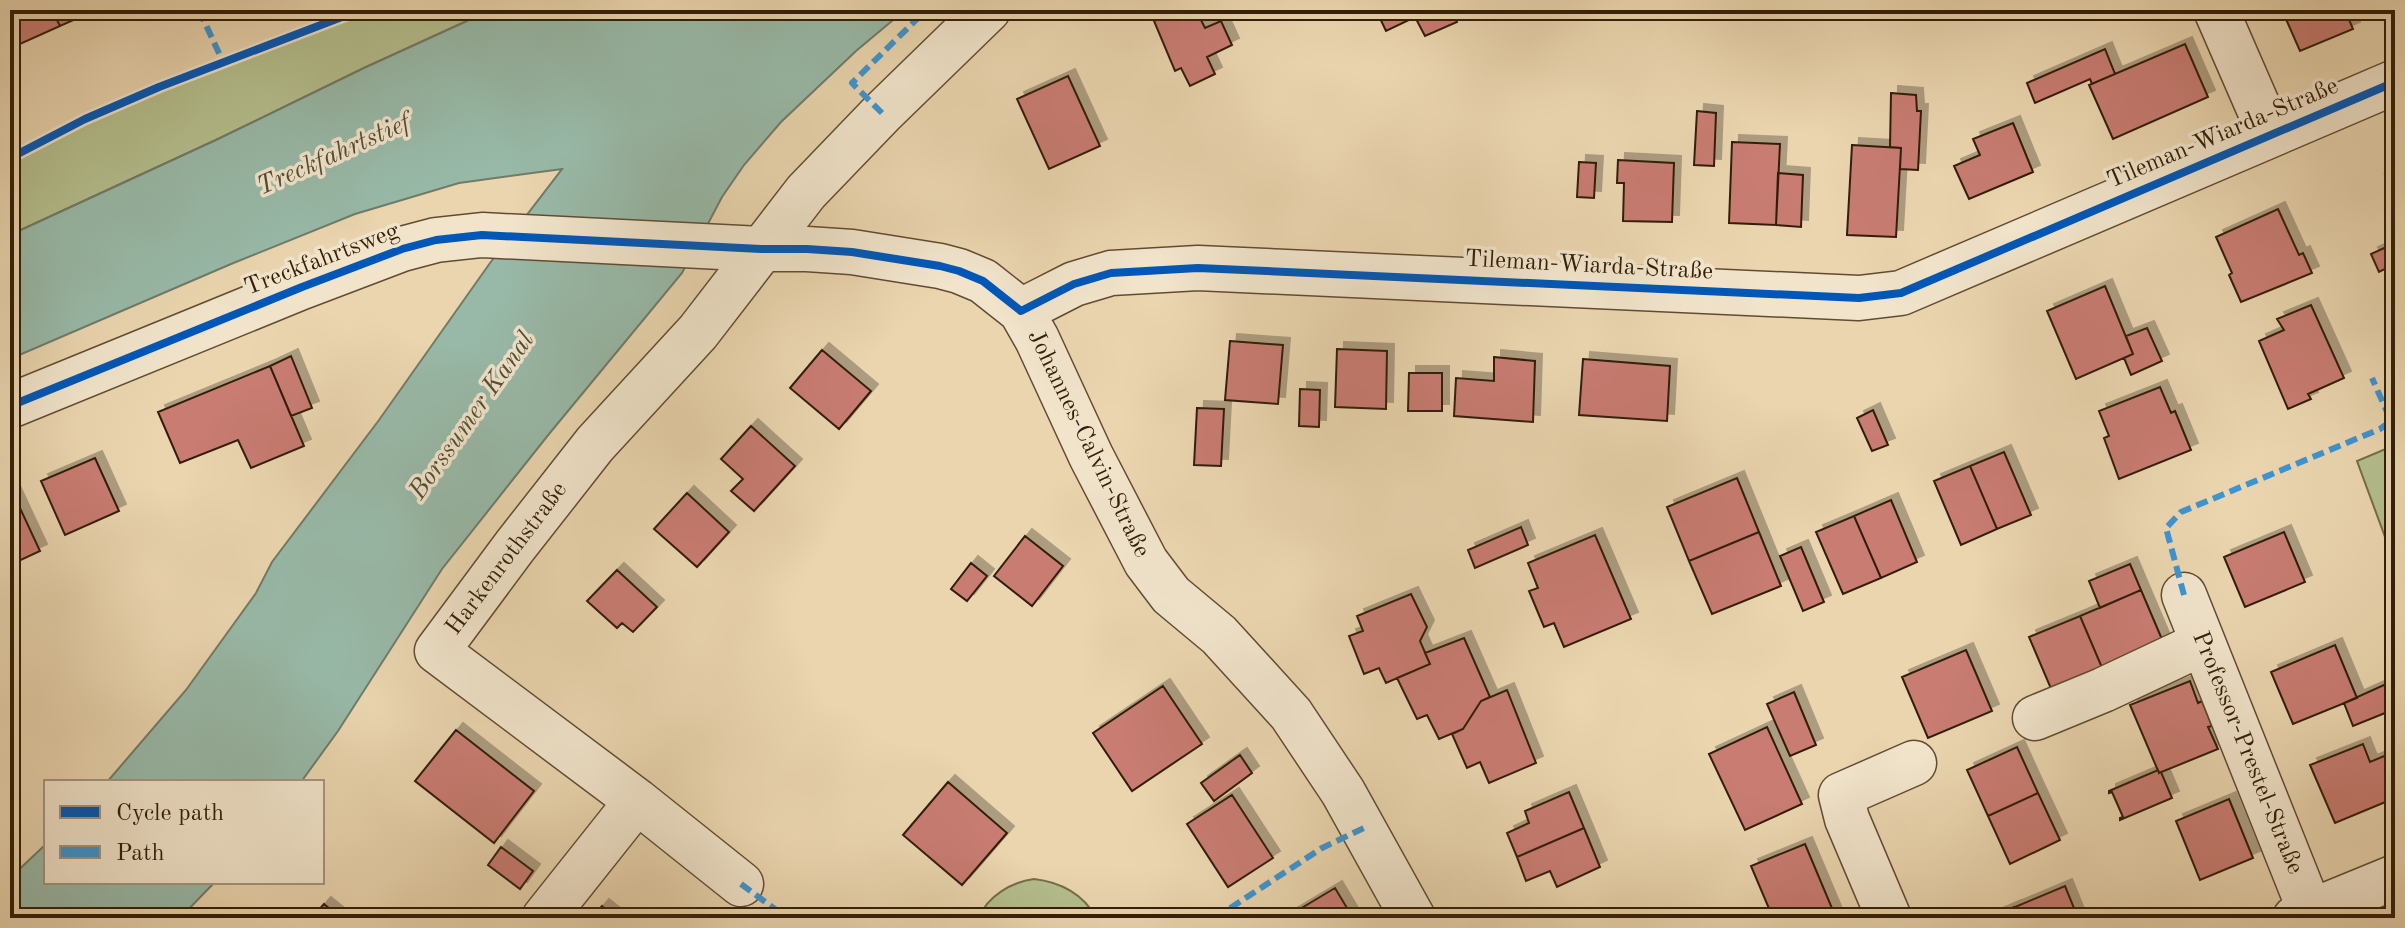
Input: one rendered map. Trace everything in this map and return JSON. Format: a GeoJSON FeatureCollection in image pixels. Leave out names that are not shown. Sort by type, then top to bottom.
{"type":"FeatureCollection","features":[{"type":"Feature","properties":{"kind":"street"},"geometry":{"type":"LineString","coordinates":[[761,249],[817,181],[988,10]]}},
{"type":"Feature","properties":{"kind":"street"},"geometry":{"type":"LineString","coordinates":[[2216,10],[2270,134]]}},
{"type":"Feature","properties":{"kind":"street","name":"Tileman-Wiarda-Straße"},"geometry":{"type":"LineString","coordinates":[[1021,311],[1074,284],[1111,273],[1198,268],[1859,298],[1901,293],[2395,82]]}},
{"type":"Feature","properties":{"kind":"street","name":"Treckfahrtsweg"},"geometry":{"type":"LineString","coordinates":[[10,406],[302,287],[402,249],[436,240],[482,235],[761,249]]}},
{"type":"Feature","properties":{"kind":"street"},"geometry":{"type":"LineString","coordinates":[[761,249],[852,252],[940,266],[983,281],[1021,311]]}},
{"type":"Feature","properties":{"kind":"street","name":"Harkenrothstraße"},"geometry":{"type":"LineString","coordinates":[[741,884],[637,801],[437,651],[595,444],[698,332],[761,249]]}},
{"type":"Feature","properties":{"kind":"street","name":"Johannes-Calvin-Straße"},"geometry":{"type":"LineString","coordinates":[[1021,311],[1146,562],[1171,595],[1219,635],[1291,714],[1343,792],[1413,918]]}},
{"type":"Feature","properties":{"kind":"street","name":"Professor-Prestel-Straße"},"geometry":{"type":"LineString","coordinates":[[2184,595],[2306,916],[2395,877]]}},
{"type":"Feature","properties":{"kind":"street"},"geometry":{"type":"LineString","coordinates":[[2035,718],[2203,643]]}},
{"type":"Feature","properties":{"kind":"street"},"geometry":{"type":"LineString","coordinates":[[1889,918],[1847,819],[1841,795],[1914,763]]}},
{"type":"Feature","properties":{"kind":"street"},"geometry":{"type":"LineString","coordinates":[[544,918],[637,801]]}},
{"type":"Feature","properties":{"kind":"green space"},"geometry":{"type":"Polygon","coordinates":[[[360,10],[491,10],[10,235],[10,158],[85,119],[159,87],[360,10]]]}},
{"type":"Feature","properties":{"kind":"green space"},"geometry":{"type":"Polygon","coordinates":[[[2395,445],[2395,564],[2357,461],[2395,445]]]}},
{"type":"Feature","properties":{"kind":"green space"},"geometry":{"type":"Polygon","coordinates":[[[1034,879],[1053,883],[1078,896],[1096,918],[979,918],[988,903],[1001,891],[1034,879]]]}},
{"type":"Feature","properties":{"kind":"water"},"geometry":{"type":"Polygon","coordinates":[[[491,10],[905,10],[856,51],[781,122],[744,165],[722,197],[682,273],[442,569],[338,731],[302,780],[109,780],[186,690],[256,593],[272,562],[562,169],[459,183],[355,214],[10,359],[10,235],[491,10]]]}},
{"type":"Feature","properties":{"kind":"water"},"geometry":{"type":"Polygon","coordinates":[[[44,846],[44,884],[213,884],[180,918],[10,918],[10,878],[44,846]]]}},
{"type":"Feature","properties":{"kind":"building"},"geometry":{"type":"Polygon","coordinates":[[[10,10],[52,10],[60,26],[20,44],[10,21],[10,10]]]}},
{"type":"Feature","properties":{"kind":"building"},"geometry":{"type":"Polygon","coordinates":[[[52,10],[96,10],[60,26],[52,10]]]}},
{"type":"Feature","properties":{"kind":"building"},"geometry":{"type":"Polygon","coordinates":[[[1178,10],[1196,10],[1205,28],[1221,21],[1232,45],[1207,57],[1215,74],[1190,86],[1181,68],[1175,71],[1154,21],[1178,10]]]}},
{"type":"Feature","properties":{"kind":"building"},"geometry":{"type":"Polygon","coordinates":[[[1376,10],[1452,10],[1457,22],[1425,36],[1415,17],[1386,31],[1376,10]]]}},
{"type":"Feature","properties":{"kind":"building"},"geometry":{"type":"Polygon","coordinates":[[[2282,10],[2345,10],[2353,29],[2300,51],[2282,10]]]}},
{"type":"Feature","properties":{"kind":"building"},"geometry":{"type":"Polygon","coordinates":[[[10,21],[20,44],[10,48],[10,21]]]}},
{"type":"Feature","properties":{"kind":"building"},"geometry":{"type":"Polygon","coordinates":[[[2185,44],[2208,97],[2113,139],[2089,85],[2185,44]]]}},
{"type":"Feature","properties":{"kind":"building"},"geometry":{"type":"Polygon","coordinates":[[[2105,49],[2115,74],[2092,84],[2090,79],[2035,103],[2027,83],[2105,49]]]}},
{"type":"Feature","properties":{"kind":"building"},"geometry":{"type":"Polygon","coordinates":[[[1068,76],[1100,146],[1049,169],[1017,99],[1068,76]]]}},
{"type":"Feature","properties":{"kind":"building"},"geometry":{"type":"Polygon","coordinates":[[[1891,93],[1916,95],[1917,111],[1921,111],[1918,170],[1900,169],[1901,148],[1890,147],[1891,93]]]}},
{"type":"Feature","properties":{"kind":"building"},"geometry":{"type":"Polygon","coordinates":[[[1697,111],[1716,113],[1714,166],[1694,165],[1697,111]]]}},
{"type":"Feature","properties":{"kind":"building"},"geometry":{"type":"Polygon","coordinates":[[[2013,123],[2033,172],[1969,199],[1954,166],[1980,155],[1973,139],[2013,123]]]}},
{"type":"Feature","properties":{"kind":"building"},"geometry":{"type":"Polygon","coordinates":[[[1732,142],[1780,144],[1776,225],[1729,223],[1732,142]]]}},
{"type":"Feature","properties":{"kind":"building"},"geometry":{"type":"Polygon","coordinates":[[[1852,145],[1901,148],[1896,237],[1847,235],[1852,145]]]}},
{"type":"Feature","properties":{"kind":"building"},"geometry":{"type":"Polygon","coordinates":[[[1618,160],[1674,163],[1672,222],[1623,221],[1624,183],[1617,183],[1618,160]]]}},
{"type":"Feature","properties":{"kind":"building"},"geometry":{"type":"Polygon","coordinates":[[[1579,162],[1596,163],[1594,198],[1577,197],[1579,162]]]}},
{"type":"Feature","properties":{"kind":"building"},"geometry":{"type":"Polygon","coordinates":[[[2395,170],[2395,196],[2385,174],[2395,170]]]}},
{"type":"Feature","properties":{"kind":"building"},"geometry":{"type":"Polygon","coordinates":[[[1778,173],[1803,175],[1801,227],[1776,225],[1778,173]]]}},
{"type":"Feature","properties":{"kind":"building"},"geometry":{"type":"Polygon","coordinates":[[[2278,209],[2299,255],[2303,253],[2312,273],[2241,302],[2216,237],[2278,209]]]}},
{"type":"Feature","properties":{"kind":"building"},"geometry":{"type":"Polygon","coordinates":[[[2395,243],[2395,264],[2379,272],[2371,254],[2395,243]]]}},
{"type":"Feature","properties":{"kind":"building"},"geometry":{"type":"Polygon","coordinates":[[[2105,286],[2133,354],[2076,379],[2047,311],[2105,286]]]}},
{"type":"Feature","properties":{"kind":"building"},"geometry":{"type":"Polygon","coordinates":[[[2311,305],[2344,378],[2308,394],[2311,399],[2288,409],[2259,341],[2284,330],[2277,319],[2311,305]]]}},
{"type":"Feature","properties":{"kind":"building"},"geometry":{"type":"Polygon","coordinates":[[[2147,328],[2162,361],[2131,375],[2124,358],[2133,354],[2126,336],[2147,328]]]}},
{"type":"Feature","properties":{"kind":"building"},"geometry":{"type":"Polygon","coordinates":[[[1230,341],[1283,345],[1278,404],[1225,400],[1230,341]]]}},
{"type":"Feature","properties":{"kind":"building"},"geometry":{"type":"Polygon","coordinates":[[[1337,349],[1387,351],[1386,409],[1335,407],[1337,349]]]}},
{"type":"Feature","properties":{"kind":"building"},"geometry":{"type":"Polygon","coordinates":[[[822,350],[871,391],[839,429],[790,388],[822,350]]]}},
{"type":"Feature","properties":{"kind":"building"},"geometry":{"type":"Polygon","coordinates":[[[291,356],[312,408],[291,416],[270,366],[291,356]]]}},
{"type":"Feature","properties":{"kind":"building"},"geometry":{"type":"Polygon","coordinates":[[[1494,357],[1535,361],[1533,422],[1454,416],[1456,378],[1494,381],[1494,357]]]}},
{"type":"Feature","properties":{"kind":"building"},"geometry":{"type":"Polygon","coordinates":[[[1583,359],[1670,366],[1667,421],[1579,415],[1583,359]]]}},
{"type":"Feature","properties":{"kind":"building"},"geometry":{"type":"Polygon","coordinates":[[[270,366],[304,446],[251,468],[238,440],[180,463],[158,412],[270,366]]]}},
{"type":"Feature","properties":{"kind":"building"},"geometry":{"type":"Polygon","coordinates":[[[1409,373],[1442,373],[1442,411],[1408,411],[1409,373]]]}},
{"type":"Feature","properties":{"kind":"building"},"geometry":{"type":"Polygon","coordinates":[[[2160,387],[2171,413],[2175,411],[2191,450],[2119,479],[2104,438],[2109,436],[2099,411],[2160,387]]]}},
{"type":"Feature","properties":{"kind":"building"},"geometry":{"type":"Polygon","coordinates":[[[1300,389],[1320,390],[1319,427],[1299,426],[1300,389]]]}},
{"type":"Feature","properties":{"kind":"building"},"geometry":{"type":"Polygon","coordinates":[[[1197,408],[1224,409],[1221,466],[1194,465],[1197,408]]]}},
{"type":"Feature","properties":{"kind":"building"},"geometry":{"type":"Polygon","coordinates":[[[1873,410],[1888,445],[1872,451],[1857,418],[1873,410]]]}},
{"type":"Feature","properties":{"kind":"building"},"geometry":{"type":"Polygon","coordinates":[[[751,426],[795,466],[754,511],[731,491],[743,479],[721,459],[751,426]]]}},
{"type":"Feature","properties":{"kind":"building"},"geometry":{"type":"Polygon","coordinates":[[[2004,452],[2031,515],[1997,529],[1970,466],[2004,452]]]}},
{"type":"Feature","properties":{"kind":"building"},"geometry":{"type":"Polygon","coordinates":[[[95,458],[119,511],[65,535],[41,481],[95,458]]]}},
{"type":"Feature","properties":{"kind":"building"},"geometry":{"type":"Polygon","coordinates":[[[1970,466],[1997,529],[1961,545],[1934,481],[1970,466]]]}},
{"type":"Feature","properties":{"kind":"building"},"geometry":{"type":"Polygon","coordinates":[[[1737,478],[1759,532],[1689,561],[1667,507],[1737,478]]]}},
{"type":"Feature","properties":{"kind":"building"},"geometry":{"type":"Polygon","coordinates":[[[13,493],[40,551],[10,565],[10,494],[13,493]]]}},
{"type":"Feature","properties":{"kind":"building"},"geometry":{"type":"Polygon","coordinates":[[[687,493],[729,532],[697,567],[654,529],[687,493]]]}},
{"type":"Feature","properties":{"kind":"building"},"geometry":{"type":"Polygon","coordinates":[[[1891,500],[1917,562],[1881,578],[1854,516],[1891,500]]]}},
{"type":"Feature","properties":{"kind":"building"},"geometry":{"type":"Polygon","coordinates":[[[1854,516],[1881,578],[1843,594],[1816,532],[1854,516]]]}},
{"type":"Feature","properties":{"kind":"building"},"geometry":{"type":"Polygon","coordinates":[[[1521,527],[1528,545],[1475,568],[1468,550],[1521,527]]]}},
{"type":"Feature","properties":{"kind":"building"},"geometry":{"type":"Polygon","coordinates":[[[1759,532],[1781,586],[1712,614],[1689,561],[1759,532]]]}},
{"type":"Feature","properties":{"kind":"building"},"geometry":{"type":"Polygon","coordinates":[[[2284,532],[2305,582],[2245,607],[2224,557],[2284,532]]]}},
{"type":"Feature","properties":{"kind":"building"},"geometry":{"type":"Polygon","coordinates":[[[1595,535],[1631,619],[1564,647],[1554,623],[1544,627],[1529,591],[1538,588],[1528,563],[1595,535]]]}},
{"type":"Feature","properties":{"kind":"building"},"geometry":{"type":"Polygon","coordinates":[[[1025,536],[1063,566],[1032,606],[994,576],[1025,536]]]}},
{"type":"Feature","properties":{"kind":"building"},"geometry":{"type":"Polygon","coordinates":[[[1801,547],[1824,602],[1803,611],[1780,556],[1801,547]]]}},
{"type":"Feature","properties":{"kind":"building"},"geometry":{"type":"Polygon","coordinates":[[[971,563],[987,576],[967,601],[951,589],[971,563]]]}},
{"type":"Feature","properties":{"kind":"building"},"geometry":{"type":"Polygon","coordinates":[[[2130,564],[2141,590],[2100,608],[2089,581],[2130,564]]]}},
{"type":"Feature","properties":{"kind":"building"},"geometry":{"type":"Polygon","coordinates":[[[617,570],[657,607],[633,632],[622,623],[617,628],[587,601],[617,570]]]}},
{"type":"Feature","properties":{"kind":"building"},"geometry":{"type":"Polygon","coordinates":[[[2141,590],[2164,644],[2103,670],[2080,616],[2141,590]]]}},
{"type":"Feature","properties":{"kind":"building"},"geometry":{"type":"Polygon","coordinates":[[[1411,594],[1427,627],[1420,641],[1430,664],[1386,683],[1379,668],[1364,674],[1349,636],[1363,631],[1357,616],[1411,594]]]}},
{"type":"Feature","properties":{"kind":"building"},"geometry":{"type":"Polygon","coordinates":[[[2080,616],[2103,670],[2052,691],[2029,637],[2080,616]]]}},
{"type":"Feature","properties":{"kind":"building"},"geometry":{"type":"Polygon","coordinates":[[[1464,638],[1490,697],[1481,701],[1463,729],[1439,739],[1427,715],[1417,719],[1397,678],[1430,664],[1425,653],[1464,638]]]}},
{"type":"Feature","properties":{"kind":"building"},"geometry":{"type":"Polygon","coordinates":[[[2335,645],[2357,698],[2293,724],[2271,672],[2335,645]]]}},
{"type":"Feature","properties":{"kind":"building"},"geometry":{"type":"Polygon","coordinates":[[[1966,650],[1992,711],[1928,738],[1902,677],[1966,650]]]}},
{"type":"Feature","properties":{"kind":"building"},"geometry":{"type":"Polygon","coordinates":[[[2395,680],[2395,709],[2353,726],[2344,703],[2395,680]]]}},
{"type":"Feature","properties":{"kind":"building"},"geometry":{"type":"Polygon","coordinates":[[[2190,681],[2198,703],[2202,701],[2212,726],[2208,727],[2218,749],[2159,773],[2130,705],[2190,681]]]}},
{"type":"Feature","properties":{"kind":"building"},"geometry":{"type":"Polygon","coordinates":[[[1163,686],[1202,744],[1132,791],[1093,733],[1163,686]]]}},
{"type":"Feature","properties":{"kind":"building"},"geometry":{"type":"Polygon","coordinates":[[[1507,690],[1536,763],[1489,783],[1480,762],[1467,768],[1452,734],[1463,729],[1481,701],[1507,690]]]}},
{"type":"Feature","properties":{"kind":"building"},"geometry":{"type":"Polygon","coordinates":[[[1794,692],[1816,745],[1790,756],[1767,704],[1794,692]]]}},
{"type":"Feature","properties":{"kind":"building"},"geometry":{"type":"Polygon","coordinates":[[[1767,727],[1802,804],[1745,830],[1709,754],[1767,727]]]}},
{"type":"Feature","properties":{"kind":"building"},"geometry":{"type":"Polygon","coordinates":[[[456,730],[534,791],[494,843],[415,781],[456,730]]]}},
{"type":"Feature","properties":{"kind":"building"},"geometry":{"type":"Polygon","coordinates":[[[2363,744],[2370,762],[2394,752],[2395,798],[2335,823],[2310,765],[2363,744]]]}},
{"type":"Feature","properties":{"kind":"building"},"geometry":{"type":"Polygon","coordinates":[[[2017,747],[2038,793],[1988,816],[1967,770],[2017,747]]]}},
{"type":"Feature","properties":{"kind":"building"},"geometry":{"type":"Polygon","coordinates":[[[1240,755],[1252,773],[1214,801],[1201,783],[1240,755]]]}},
{"type":"Feature","properties":{"kind":"building"},"geometry":{"type":"Polygon","coordinates":[[[2158,770],[2172,798],[2120,820],[2123,817],[2109,791],[2158,770]]]}},
{"type":"Feature","properties":{"kind":"building"},"geometry":{"type":"Polygon","coordinates":[[[948,782],[1007,833],[962,885],[903,835],[948,782]]]}},
{"type":"Feature","properties":{"kind":"building"},"geometry":{"type":"Polygon","coordinates":[[[1569,792],[1584,828],[1517,857],[1507,833],[1529,823],[1525,811],[1569,792]]]}},
{"type":"Feature","properties":{"kind":"building"},"geometry":{"type":"Polygon","coordinates":[[[2038,793],[2060,840],[2010,864],[1988,816],[2038,793]]]}},
{"type":"Feature","properties":{"kind":"building"},"geometry":{"type":"Polygon","coordinates":[[[1232,795],[1273,858],[1228,887],[1187,824],[1232,795]]]}},
{"type":"Feature","properties":{"kind":"building"},"geometry":{"type":"Polygon","coordinates":[[[2229,799],[2253,858],[2200,880],[2176,821],[2229,799]]]}},
{"type":"Feature","properties":{"kind":"building"},"geometry":{"type":"Polygon","coordinates":[[[1584,828],[1600,867],[1557,887],[1550,871],[1526,881],[1517,857],[1584,828]]]}},
{"type":"Feature","properties":{"kind":"building"},"geometry":{"type":"Polygon","coordinates":[[[1805,844],[1834,913],[1821,918],[1773,918],[1751,866],[1805,844]]]}},
{"type":"Feature","properties":{"kind":"building"},"geometry":{"type":"Polygon","coordinates":[[[501,847],[533,871],[520,889],[488,865],[501,847]]]}},
{"type":"Feature","properties":{"kind":"building"},"geometry":{"type":"Polygon","coordinates":[[[2065,886],[2078,918],[2019,918],[2015,907],[2065,886]]]}},
{"type":"Feature","properties":{"kind":"building"},"geometry":{"type":"Polygon","coordinates":[[[1335,888],[1353,918],[1285,918],[1335,888]]]}},
{"type":"Feature","properties":{"kind":"building"},"geometry":{"type":"Polygon","coordinates":[[[324,904],[341,918],[312,918],[324,904]]]}},
{"type":"Feature","properties":{"kind":"building"},"geometry":{"type":"Polygon","coordinates":[[[602,906],[617,918],[592,918],[602,906]]]}},
{"type":"Feature","properties":{"kind":"building"},"geometry":{"type":"Polygon","coordinates":[[[2014,907],[2019,918],[1989,918],[2014,907]]]}},
{"type":"Feature","properties":{"kind":"marked path"},"geometry":{"type":"LineString","coordinates":[[199,10],[224,64]]}},
{"type":"Feature","properties":{"kind":"marked path"},"geometry":{"type":"LineString","coordinates":[[882,113],[852,83],[926,10]]}},
{"type":"Feature","properties":{"kind":"marked path"},"geometry":{"type":"LineString","coordinates":[[2184,595],[2166,528],[2181,512],[2380,429],[2391,421],[2372,378]]}},
{"type":"Feature","properties":{"kind":"marked path"},"geometry":{"type":"LineString","coordinates":[[1215,918],[1322,848],[1364,828]]}},
{"type":"Feature","properties":{"kind":"marked path"},"geometry":{"type":"LineString","coordinates":[[741,884],[787,918]]}},
{"type":"Feature","properties":{"kind":"cycle path"},"geometry":{"type":"LineString","coordinates":[[10,158],[85,119],[159,87],[360,10]]}},
{"type":"Feature","properties":{"kind":"cycle path"},"geometry":{"type":"LineString","coordinates":[[10,406],[402,249],[436,240],[482,235],[852,252],[959,271],[983,281],[1021,311],[1074,284],[1111,273],[1198,268],[1859,298],[1901,293],[2395,82]]}},
{"type":"Feature","properties":{"kind":"water label","name":"Treckfahrtstief"},"geometry":{"type":"Point","coordinates":[334,155]}},
{"type":"Feature","properties":{"kind":"water label","name":"Borssumer Kanal"},"geometry":{"type":"Point","coordinates":[472,416]}}]}
